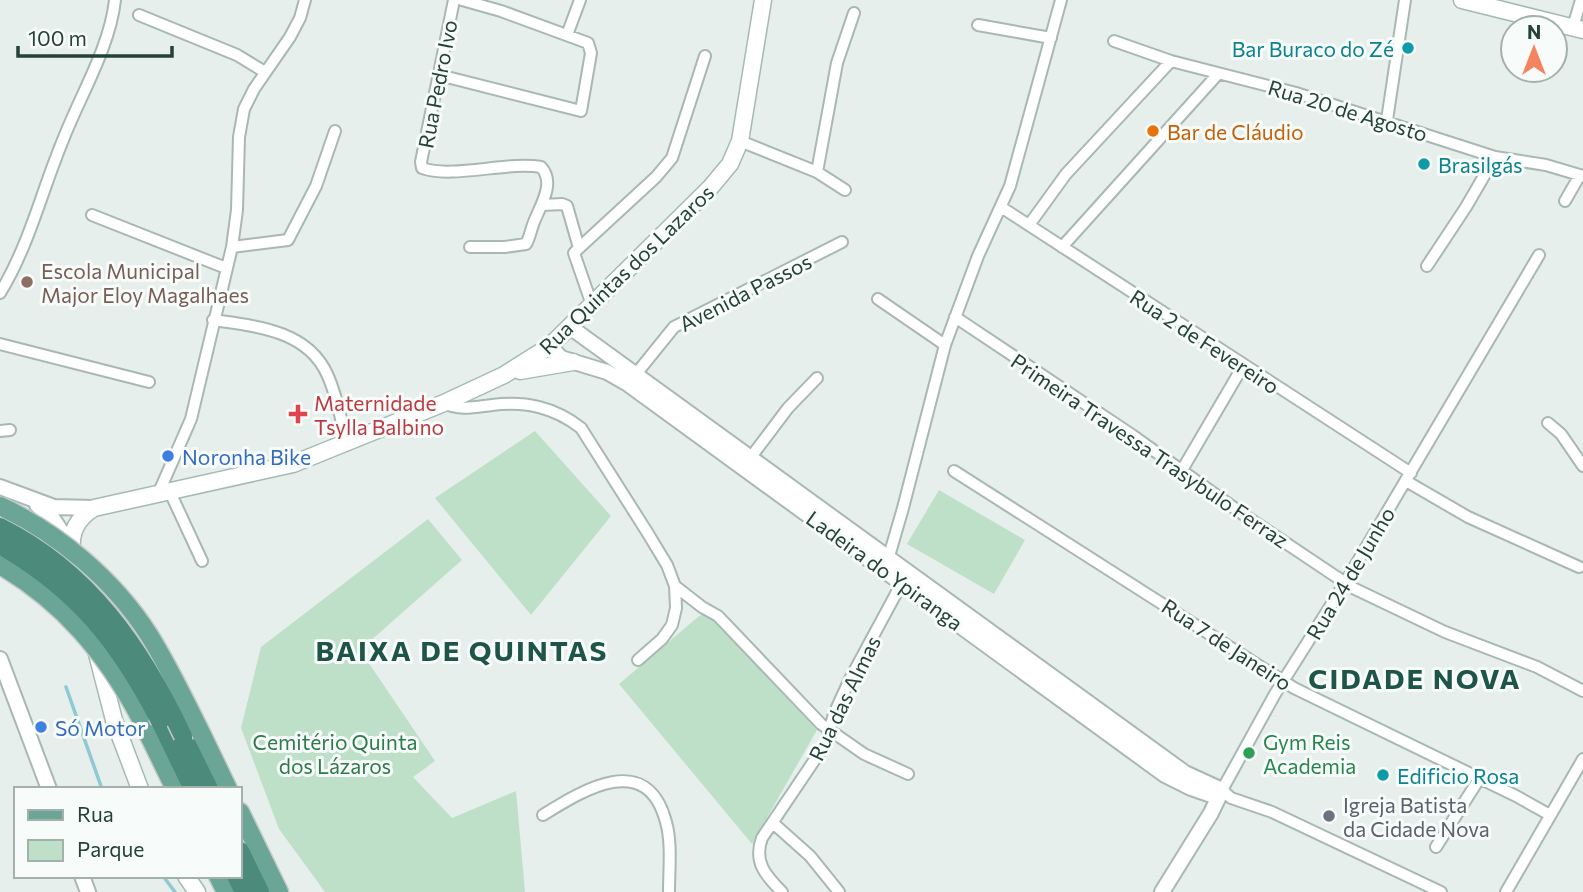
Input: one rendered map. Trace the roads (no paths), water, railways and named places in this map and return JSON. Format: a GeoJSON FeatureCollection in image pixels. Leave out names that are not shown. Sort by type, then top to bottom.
{"type":"FeatureCollection","features":[{"type":"Feature","properties":{"kind":"highway"},"geometry":{"type":"LineString","coordinates":[[0,527],[53,559],[107,610],[145,662],[208,787]]}},
{"type":"Feature","properties":{"kind":"highway"},"geometry":{"type":"LineString","coordinates":[[0,545],[41,571],[86,611],[131,669],[192,787]]}},
{"type":"Feature","properties":{"kind":"main road","name":"Rua Quintas dos Lazaros"},"geometry":{"type":"LineString","coordinates":[[94,508],[293,464],[444,403],[504,375],[550,346],[722,176],[740,141],[763,0]]}},
{"type":"Feature","properties":{"kind":"main road"},"geometry":{"type":"LineString","coordinates":[[1462,0],[1578,28]]}},
{"type":"Feature","properties":{"kind":"main road"},"geometry":{"type":"LineString","coordinates":[[504,375],[573,362]]}},
{"type":"Feature","properties":{"kind":"main road"},"geometry":{"type":"LineString","coordinates":[[0,506],[38,526],[62,543],[111,588],[147,632],[227,787]]}},
{"type":"Feature","properties":{"kind":"main road"},"geometry":{"type":"LineString","coordinates":[[94,508],[78,520],[71,546],[107,695],[139,787]]}},
{"type":"Feature","properties":{"kind":"main road"},"geometry":{"type":"LineString","coordinates":[[0,565],[47,596],[83,631],[117,677],[174,787]]}},
{"type":"Feature","properties":{"kind":"main road"},"geometry":{"type":"LineString","coordinates":[[242,816],[279,892]]}},
{"type":"Feature","properties":{"kind":"street"},"geometry":{"type":"LineString","coordinates":[[0,293],[18,261],[62,140],[108,32],[115,0]]}},
{"type":"Feature","properties":{"kind":"street"},"geometry":{"type":"LineString","coordinates":[[202,561],[164,491],[191,419],[232,247],[237,210],[241,118],[248,99],[290,37],[306,0]]}},
{"type":"Feature","properties":{"kind":"street","name":"Rua Pedro Ivo"},"geometry":{"type":"LineString","coordinates":[[454,0],[421,162],[422,168],[434,171],[527,165],[541,167],[546,173],[543,205]]}},
{"type":"Feature","properties":{"kind":"street"},"geometry":{"type":"LineString","coordinates":[[439,75],[581,111],[591,49],[588,43],[502,5],[462,0]]}},
{"type":"Feature","properties":{"kind":"street"},"geometry":{"type":"LineString","coordinates":[[566,35],[580,0]]}},
{"type":"Feature","properties":{"kind":"street"},"geometry":{"type":"LineString","coordinates":[[887,563],[945,345],[978,256],[1001,207],[1060,0]]}},
{"type":"Feature","properties":{"kind":"street"},"geometry":{"type":"LineString","coordinates":[[1387,120],[1405,0]]}},
{"type":"Feature","properties":{"kind":"street"},"geometry":{"type":"LineString","coordinates":[[1578,28],[1581,0]]}},
{"type":"Feature","properties":{"kind":"street"},"geometry":{"type":"LineString","coordinates":[[817,172],[837,63],[855,13]]}},
{"type":"Feature","properties":{"kind":"street"},"geometry":{"type":"LineString","coordinates":[[139,15],[237,55],[265,72]]}},
{"type":"Feature","properties":{"kind":"street"},"geometry":{"type":"LineString","coordinates":[[978,25],[1051,38]]}},
{"type":"Feature","properties":{"kind":"street","name":"Rua 20 de Agosto"},"geometry":{"type":"LineString","coordinates":[[1114,41],[1171,61],[1387,120],[1495,157],[1546,165],[1581,175]]}},
{"type":"Feature","properties":{"kind":"street"},"geometry":{"type":"LineString","coordinates":[[592,305],[573,253],[656,177],[672,158],[705,56]]}},
{"type":"Feature","properties":{"kind":"street"},"geometry":{"type":"LineString","coordinates":[[1029,225],[1066,174],[1171,61]]}},
{"type":"Feature","properties":{"kind":"street"},"geometry":{"type":"LineString","coordinates":[[1062,247],[1218,74]]}},
{"type":"Feature","properties":{"kind":"street"},"geometry":{"type":"LineString","coordinates":[[232,247],[288,240],[312,196],[335,131]]}},
{"type":"Feature","properties":{"kind":"street"},"geometry":{"type":"LineString","coordinates":[[740,141],[817,172],[845,190]]}},
{"type":"Feature","properties":{"kind":"street"},"geometry":{"type":"LineString","coordinates":[[1427,266],[1495,157]]}},
{"type":"Feature","properties":{"kind":"street"},"geometry":{"type":"LineString","coordinates":[[1565,201],[1581,175]]}},
{"type":"Feature","properties":{"kind":"street"},"geometry":{"type":"LineString","coordinates":[[470,247],[526,244],[543,205],[562,204],[566,206],[579,248]]}},
{"type":"Feature","properties":{"kind":"street","name":"Rua 2 de Fevereiro"},"geometry":{"type":"LineString","coordinates":[[1001,207],[1468,517],[1579,567]]}},
{"type":"Feature","properties":{"kind":"street"},"geometry":{"type":"LineString","coordinates":[[92,215],[226,268]]}},
{"type":"Feature","properties":{"kind":"street","name":"Avenida Passos"},"geometry":{"type":"LineString","coordinates":[[632,379],[674,327],[842,242]]}},
{"type":"Feature","properties":{"kind":"street","name":"Rua 24 de Junho"},"geometry":{"type":"LineString","coordinates":[[1162,892],[1224,795],[1283,681],[1345,583],[1539,255]]}},
{"type":"Feature","properties":{"kind":"street"},"geometry":{"type":"LineString","coordinates":[[878,299],[945,345]]}},
{"type":"Feature","properties":{"kind":"street","name":"Primeira Travessa Trasybulo Ferraz"},"geometry":{"type":"LineString","coordinates":[[955,317],[1345,583],[1445,632],[1537,667],[1583,691]]}},
{"type":"Feature","properties":{"kind":"street"},"geometry":{"type":"LineString","coordinates":[[213,320],[283,334],[314,355],[328,376],[347,443]]}},
{"type":"Feature","properties":{"kind":"street","name":"Ladeira do Ypiranga"},"geometry":{"type":"LineString","coordinates":[[570,327],[632,379],[887,563],[1009,662],[1181,777],[1224,795]]}},
{"type":"Feature","properties":{"kind":"street"},"geometry":{"type":"LineString","coordinates":[[0,344],[149,382]]}},
{"type":"Feature","properties":{"kind":"street","name":"Ladeira do Ypiranga"},"geometry":{"type":"LineString","coordinates":[[550,346],[561,358],[632,379]]}},
{"type":"Feature","properties":{"kind":"street"},"geometry":{"type":"LineString","coordinates":[[1182,470],[1243,366]]}},
{"type":"Feature","properties":{"kind":"street"},"geometry":{"type":"LineString","coordinates":[[747,462],[788,408],[817,378]]}},
{"type":"Feature","properties":{"kind":"street"},"geometry":{"type":"LineString","coordinates":[[444,403],[462,408],[534,404],[567,417],[581,428],[654,543],[675,586],[676,608],[672,625],[662,639],[638,660]]}},
{"type":"Feature","properties":{"kind":"street"},"geometry":{"type":"LineString","coordinates":[[1548,423],[1561,434],[1583,466]]}},
{"type":"Feature","properties":{"kind":"street","name":"Rua 7 de Janeiro"},"geometry":{"type":"LineString","coordinates":[[954,471],[1283,681],[1550,815]]}},
{"type":"Feature","properties":{"kind":"street","name":"Rua Quintas dos Lazaros"},"geometry":{"type":"LineString","coordinates":[[0,486],[54,507],[94,508]]}},
{"type":"Feature","properties":{"kind":"street"},"geometry":{"type":"LineString","coordinates":[[27,498],[53,519],[71,546]]}},
{"type":"Feature","properties":{"kind":"street","name":"Rua das Almas"},"geometry":{"type":"LineString","coordinates":[[782,892],[764,872],[759,859],[762,838],[826,743],[834,714],[850,679],[905,577]]}},
{"type":"Feature","properties":{"kind":"street"},"geometry":{"type":"LineString","coordinates":[[675,586],[718,616],[814,718],[863,754],[908,774]]}},
{"type":"Feature","properties":{"kind":"street"},"geometry":{"type":"LineString","coordinates":[[0,659],[6,696],[48,787]]}},
{"type":"Feature","properties":{"kind":"street"},"geometry":{"type":"LineString","coordinates":[[126,754],[131,787]]}},
{"type":"Feature","properties":{"kind":"street"},"geometry":{"type":"LineString","coordinates":[[1506,892],[1583,759]]}},
{"type":"Feature","properties":{"kind":"street"},"geometry":{"type":"LineString","coordinates":[[1436,847],[1479,779]]}},
{"type":"Feature","properties":{"kind":"street"},"geometry":{"type":"LineString","coordinates":[[543,815],[577,793],[614,781],[633,782],[646,788],[656,799],[666,821],[669,892]]}},
{"type":"Feature","properties":{"kind":"street"},"geometry":{"type":"LineString","coordinates":[[1224,795],[1272,812],[1441,892]]}},
{"type":"Feature","properties":{"kind":"street"},"geometry":{"type":"LineString","coordinates":[[773,823],[810,856],[839,892]]}},
{"type":"Feature","properties":{"kind":"waterway"},"geometry":{"type":"LineString","coordinates":[[66,687],[101,787]]}},
{"type":"Feature","properties":{"kind":"waterway"},"geometry":{"type":"LineString","coordinates":[[164,878],[175,892]]}},
{"type":"Feature","properties":{"kind":"place","name":"Bar Buraco do Zé"},"geometry":{"type":"Point","coordinates":[1408,48]}},
{"type":"Feature","properties":{"kind":"place","name":"Bar de Cláudio"},"geometry":{"type":"Point","coordinates":[1153,131]}},
{"type":"Feature","properties":{"kind":"place","name":"Brasilgás"},"geometry":{"type":"Point","coordinates":[1424,164]}},
{"type":"Feature","properties":{"kind":"place","name":"Escola Municipal Major Eloy Magalhaes"},"geometry":{"type":"Point","coordinates":[27,282]}},
{"type":"Feature","properties":{"kind":"place","name":"Maternidade Tsylla Balbino"},"geometry":{"type":"Point","coordinates":[298,414]}},
{"type":"Feature","properties":{"kind":"place","name":"Noronha Bike"},"geometry":{"type":"Point","coordinates":[168,456]}},
{"type":"Feature","properties":{"kind":"place","name":"Só Motor"},"geometry":{"type":"Point","coordinates":[41,727]}},
{"type":"Feature","properties":{"kind":"place","name":"Gym Reis Academia"},"geometry":{"type":"Point","coordinates":[1249,753]}},
{"type":"Feature","properties":{"kind":"place","name":"Edificio Rosa"},"geometry":{"type":"Point","coordinates":[1383,775]}},
{"type":"Feature","properties":{"kind":"place","name":"Igreja Batista da Cidade Nova"},"geometry":{"type":"Point","coordinates":[1329,816]}},
{"type":"Feature","properties":{"kind":"district","name":"BAIXA DE QUINTAS"},"geometry":{"type":"Point","coordinates":[462,650]}},
{"type":"Feature","properties":{"kind":"district","name":"CIDADE NOVA"},"geometry":{"type":"Point","coordinates":[1415,678]}},
{"type":"Feature","properties":{"kind":"park label","name":"Cemitério Quinta dos Lázaros"},"geometry":{"type":"Point","coordinates":[335,753]}}]}
